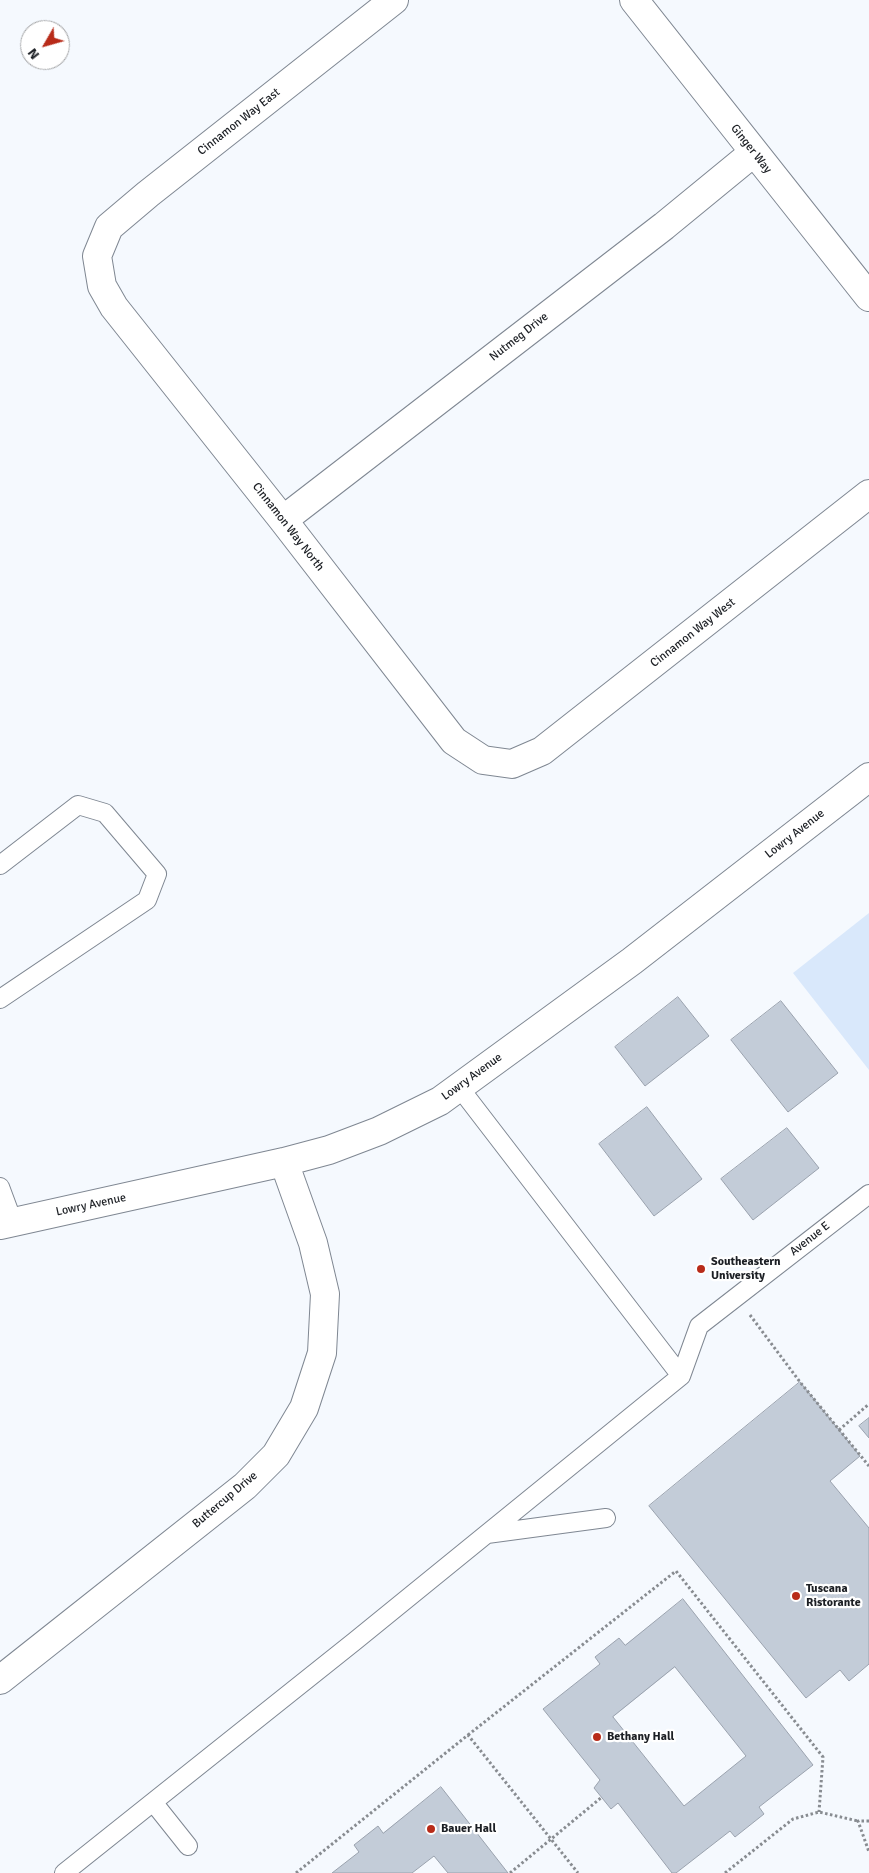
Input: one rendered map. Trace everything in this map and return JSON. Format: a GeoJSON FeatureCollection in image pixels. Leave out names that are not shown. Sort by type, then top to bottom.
{"type":"FeatureCollection","features":[{"type":"Feature","properties":{"kind":"street","name":"Cinnamon Way East"},"geometry":{"type":"LineString","coordinates":[[97,256],[109,227],[394,0]]}},
{"type":"Feature","properties":{"kind":"street","name":"Ginger Way"},"geometry":{"type":"LineString","coordinates":[[634,0],[869,297]]}},
{"type":"Feature","properties":{"kind":"street","name":"Nutmeg Drive"},"geometry":{"type":"LineString","coordinates":[[283,520],[664,226],[754,153]]}},
{"type":"Feature","properties":{"kind":"street","name":"Cinnamon Way North"},"geometry":{"type":"LineString","coordinates":[[97,256],[102,286],[114,307],[283,520],[454,741],[483,760],[512,764]]}},
{"type":"Feature","properties":{"kind":"street","name":"Cinnamon Way West"},"geometry":{"type":"LineString","coordinates":[[512,764],[542,751],[869,494]]}},
{"type":"Feature","properties":{"kind":"street","name":"Lowry Avenue"},"geometry":{"type":"LineString","coordinates":[[6,1224],[284,1162],[329,1150],[379,1131],[440,1101],[632,962],[869,777]]}},
{"type":"Feature","properties":{"kind":"street","name":"Buttercup Drive"},"geometry":{"type":"LineString","coordinates":[[0,1680],[245,1486],[276,1455],[304,1408],[322,1353],[325,1294],[313,1243],[284,1162]]}},
{"type":"Feature","properties":{"kind":"lane"},"geometry":{"type":"LineString","coordinates":[[0,865],[78,805],[105,813],[157,874],[147,900],[0,999]]}},
{"type":"Feature","properties":{"kind":"lane"},"geometry":{"type":"LineString","coordinates":[[64,1873],[680,1376],[458,1087]]}},
{"type":"Feature","properties":{"kind":"lane"},"geometry":{"type":"LineString","coordinates":[[0,1187],[6,1224]]}},
{"type":"Feature","properties":{"kind":"lane","name":"Avenue E"},"geometry":{"type":"LineString","coordinates":[[680,1376],[699,1326],[869,1194]]}},
{"type":"Feature","properties":{"kind":"lane"},"geometry":{"type":"LineString","coordinates":[[486,1534],[606,1518]]}},
{"type":"Feature","properties":{"kind":"lane"},"geometry":{"type":"LineString","coordinates":[[153,1802],[188,1846]]}},
{"type":"Feature","properties":{"kind":"path"},"geometry":{"type":"LineString","coordinates":[[736,1297],[800,1382],[869,1466]]}},
{"type":"Feature","properties":{"kind":"path"},"geometry":{"type":"LineString","coordinates":[[839,1430],[869,1404]]}},
{"type":"Feature","properties":{"kind":"path"},"geometry":{"type":"LineString","coordinates":[[296,1873],[676,1571],[823,1757],[819,1812]]}},
{"type":"Feature","properties":{"kind":"path"},"geometry":{"type":"LineString","coordinates":[[468,1735],[578,1873]]}},
{"type":"Feature","properties":{"kind":"path"},"geometry":{"type":"LineString","coordinates":[[510,1873],[602,1798]]}},
{"type":"Feature","properties":{"kind":"path"},"geometry":{"type":"LineString","coordinates":[[726,1873],[793,1819],[819,1812],[858,1822],[869,1821]]}},
{"type":"Feature","properties":{"kind":"path"},"geometry":{"type":"LineString","coordinates":[[858,1822],[869,1852]]}},
{"type":"Feature","properties":{"kind":"shaded area"},"geometry":{"type":"Polygon","coordinates":[[[869,913],[869,1070],[793,973],[869,913]]]}},
{"type":"Feature","properties":{"kind":"building"},"geometry":{"type":"Polygon","coordinates":[[[678,997],[709,1036],[645,1086],[615,1047],[678,997]]]}},
{"type":"Feature","properties":{"kind":"building"},"geometry":{"type":"Polygon","coordinates":[[[781,1001],[838,1073],[788,1112],[731,1040],[781,1001]]]}},
{"type":"Feature","properties":{"kind":"building"},"geometry":{"type":"Polygon","coordinates":[[[647,1107],[702,1179],[654,1216],[599,1144],[647,1107]]]}},
{"type":"Feature","properties":{"kind":"building"},"geometry":{"type":"Polygon","coordinates":[[[787,1128],[819,1168],[753,1220],[721,1179],[787,1128]]]}},
{"type":"Feature","properties":{"kind":"building","name":"Tuscana Ristorante"},"geometry":{"type":"Polygon","coordinates":[[[800,1382],[860,1456],[830,1481],[869,1528],[869,1664],[849,1681],[840,1670],[806,1698],[649,1506],[800,1382]]]}},
{"type":"Feature","properties":{"kind":"building"},"geometry":{"type":"Polygon","coordinates":[[[869,1418],[869,1438],[859,1426],[869,1418]]]}},
{"type":"Feature","properties":{"kind":"building","name":"Bethany Hall"},"geometry":{"type":"Polygon","coordinates":[[[683,1599],[813,1765],[759,1807],[764,1814],[735,1837],[730,1831],[676,1873],[672,1873],[618,1803],[611,1809],[594,1788],[600,1780],[543,1709],[600,1664],[595,1657],[619,1638],[625,1645],[683,1599]],[[675,1667],[613,1717],[684,1806],[746,1756],[675,1667]]]}},
{"type":"Feature","properties":{"kind":"building","name":"Bauer Hall"},"geometry":{"type":"Polygon","coordinates":[[[441,1787],[508,1873],[448,1873],[434,1856],[412,1873],[332,1873],[359,1852],[354,1845],[378,1826],[383,1833],[441,1787]]]}},
{"type":"Feature","properties":{"kind":"place","name":"Southeastern University"},"geometry":{"type":"Point","coordinates":[701,1269]}},
{"type":"Feature","properties":{"kind":"place","name":"Tuscana Ristorante"},"geometry":{"type":"Point","coordinates":[796,1596]}},
{"type":"Feature","properties":{"kind":"place","name":"Bethany Hall"},"geometry":{"type":"Point","coordinates":[597,1737]}},
{"type":"Feature","properties":{"kind":"place","name":"Bauer Hall"},"geometry":{"type":"Point","coordinates":[431,1829]}}]}
